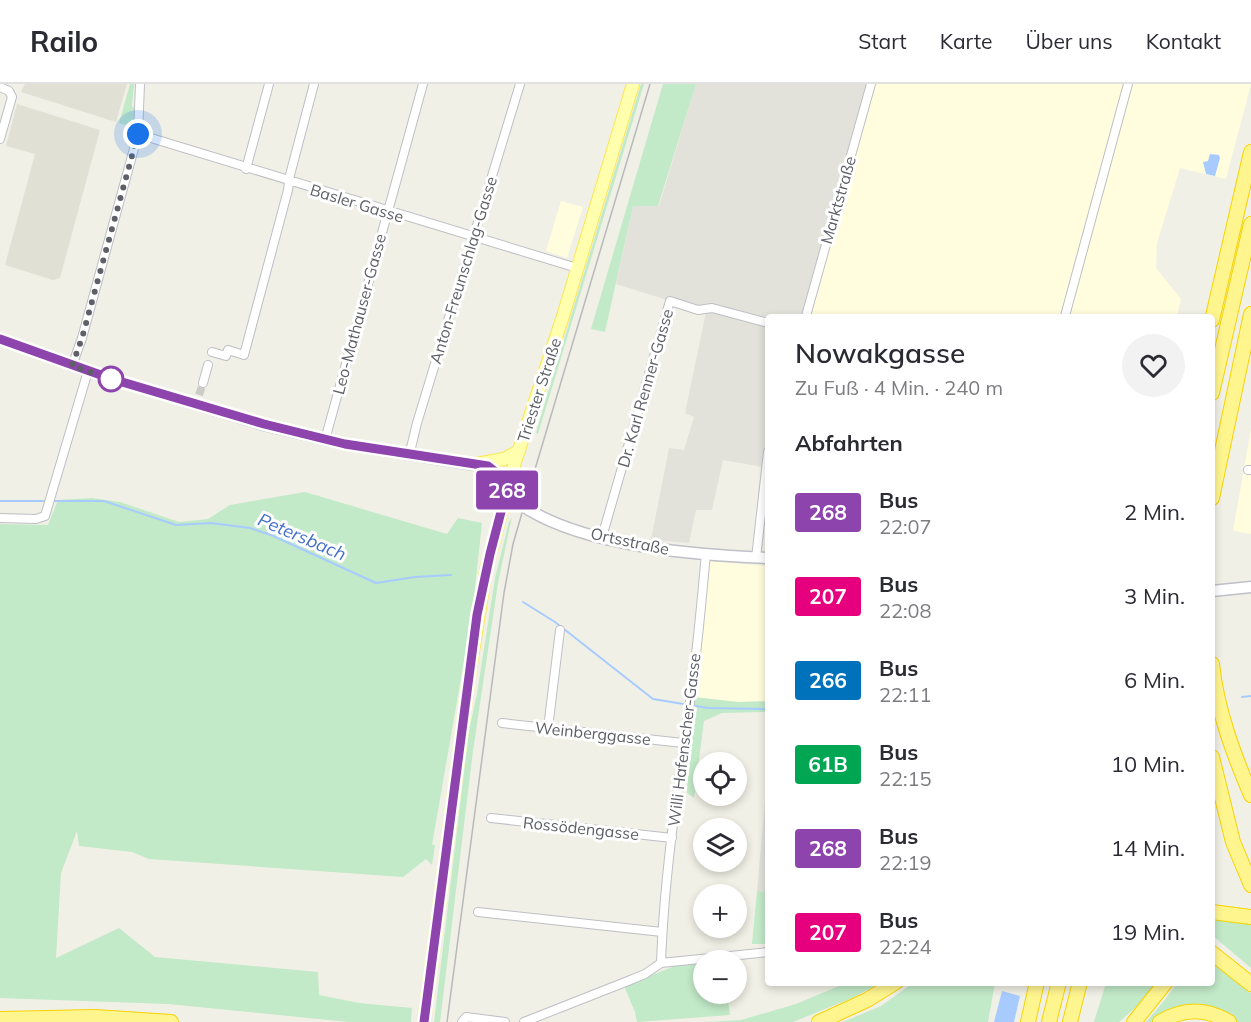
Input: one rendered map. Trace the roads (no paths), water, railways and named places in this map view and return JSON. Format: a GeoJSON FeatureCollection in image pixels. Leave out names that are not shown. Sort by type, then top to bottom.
{"type":"FeatureCollection","features":[{"type":"Feature","properties":{"kind":"highway"},"geometry":{"type":"LineString","coordinates":[[1213,314],[1251,153]]}},
{"type":"Feature","properties":{"kind":"highway"},"geometry":{"type":"LineString","coordinates":[[1215,380],[1251,224]]}},
{"type":"Feature","properties":{"kind":"highway"},"geometry":{"type":"LineString","coordinates":[[1215,484],[1251,314]]}},
{"type":"Feature","properties":{"kind":"highway"},"geometry":{"type":"LineString","coordinates":[[1215,684],[1227,734],[1251,795]]}},
{"type":"Feature","properties":{"kind":"highway"},"geometry":{"type":"LineString","coordinates":[[1215,771],[1233,842],[1251,885]]}},
{"type":"Feature","properties":{"kind":"highway"},"geometry":{"type":"LineString","coordinates":[[1215,912],[1251,917]]}},
{"type":"Feature","properties":{"kind":"highway"},"geometry":{"type":"LineString","coordinates":[[1215,955],[1251,984]]}},
{"type":"Feature","properties":{"kind":"highway"},"geometry":{"type":"LineString","coordinates":[[819,1022],[867,1000],[890,986]]}},
{"type":"Feature","properties":{"kind":"highway"},"geometry":{"type":"LineString","coordinates":[[1028,1022],[1036,986]]}},
{"type":"Feature","properties":{"kind":"highway"},"geometry":{"type":"LineString","coordinates":[[1050,1022],[1058,986]]}},
{"type":"Feature","properties":{"kind":"highway"},"geometry":{"type":"LineString","coordinates":[[1071,1022],[1079,986]]}},
{"type":"Feature","properties":{"kind":"highway"},"geometry":{"type":"LineString","coordinates":[[1134,1022],[1163,986]]}},
{"type":"Feature","properties":{"kind":"highway"},"geometry":{"type":"LineString","coordinates":[[1160,1022],[1175,1015],[1194,1011],[1209,1013],[1229,1022]]}},
{"type":"Feature","properties":{"kind":"highway"},"geometry":{"type":"LineString","coordinates":[[0,1019],[95,1017],[171,1022]]}},
{"type":"Feature","properties":{"kind":"main road","name":"Triester Straße"},"geometry":{"type":"LineString","coordinates":[[424,1022],[477,615],[490,554],[508,485],[633,84]]}},
{"type":"Feature","properties":{"kind":"main road"},"geometry":{"type":"LineString","coordinates":[[0,339],[88,371],[197,400],[325,440],[409,456],[476,464],[504,459],[519,451]]}},
{"type":"Feature","properties":{"kind":"main road","name":"Ortsstraße"},"geometry":{"type":"LineString","coordinates":[[476,464],[492,469],[508,485],[520,502],[532,511],[568,526],[602,537],[657,549],[765,558]]}},
{"type":"Feature","properties":{"kind":"main road"},"geometry":{"type":"LineString","coordinates":[[1215,591],[1251,587]]}},
{"type":"Feature","properties":{"kind":"street"},"geometry":{"type":"LineString","coordinates":[[72,366],[82,338],[138,134],[140,84]]}},
{"type":"Feature","properties":{"kind":"street"},"geometry":{"type":"LineString","coordinates":[[246,169],[269,84]]}},
{"type":"Feature","properties":{"kind":"street"},"geometry":{"type":"LineString","coordinates":[[212,352],[226,356],[228,350],[244,355],[314,84]]}},
{"type":"Feature","properties":{"kind":"street","name":"Leo-Mathauser-Gasse"},"geometry":{"type":"LineString","coordinates":[[325,440],[423,84]]}},
{"type":"Feature","properties":{"kind":"street","name":"Anton-Freunschlag-Gasse"},"geometry":{"type":"LineString","coordinates":[[409,456],[520,84]]}},
{"type":"Feature","properties":{"kind":"street","name":"Marktstraße"},"geometry":{"type":"LineString","coordinates":[[807,314],[871,84]]}},
{"type":"Feature","properties":{"kind":"street"},"geometry":{"type":"LineString","coordinates":[[1066,314],[1128,84]]}},
{"type":"Feature","properties":{"kind":"street"},"geometry":{"type":"LineString","coordinates":[[0,87],[7,89],[12,95],[0,139]]}},
{"type":"Feature","properties":{"kind":"street","name":"Basler Gasse"},"geometry":{"type":"LineString","coordinates":[[138,134],[246,169],[577,268]]}},
{"type":"Feature","properties":{"kind":"street","name":"Dr. Karl Renner-Gasse"},"geometry":{"type":"LineString","coordinates":[[602,537],[670,301],[698,310],[712,308],[765,322]]}},
{"type":"Feature","properties":{"kind":"street"},"geometry":{"type":"LineString","coordinates":[[203,382],[208,365]]}},
{"type":"Feature","properties":{"kind":"street"},"geometry":{"type":"LineString","coordinates":[[0,518],[36,519],[45,516],[88,371]]}},
{"type":"Feature","properties":{"kind":"street"},"geometry":{"type":"LineString","coordinates":[[756,558],[765,472]]}},
{"type":"Feature","properties":{"kind":"street","name":"Willi Hafenscher-Gasse"},"geometry":{"type":"LineString","coordinates":[[661,963],[672,838],[706,554]]}},
{"type":"Feature","properties":{"kind":"street"},"geometry":{"type":"LineString","coordinates":[[548,728],[560,630]]}},
{"type":"Feature","properties":{"kind":"street","name":"Weinberggasse"},"geometry":{"type":"LineString","coordinates":[[502,723],[683,743]]}},
{"type":"Feature","properties":{"kind":"street","name":"Rossödengasse"},"geometry":{"type":"LineString","coordinates":[[491,818],[672,838]]}},
{"type":"Feature","properties":{"kind":"street"},"geometry":{"type":"LineString","coordinates":[[478,912],[662,933]]}},
{"type":"Feature","properties":{"kind":"street"},"geometry":{"type":"LineString","coordinates":[[524,1022],[645,974],[661,963],[765,952]]}},
{"type":"Feature","properties":{"kind":"street"},"geometry":{"type":"LineString","coordinates":[[464,1020],[505,1022]]}},
{"type":"Feature","properties":{"kind":"water"},"geometry":{"type":"Polygon","coordinates":[[[1210,154],[1219,155],[1220,158],[1215,176],[1206,174],[1203,162],[1208,161],[1210,154]]]}},
{"type":"Feature","properties":{"kind":"water"},"geometry":{"type":"Polygon","coordinates":[[[1002,991],[1020,996],[1014,1022],[994,1022],[1002,991]]]}},
{"type":"Feature","properties":{"kind":"waterway","name":"Petersbach"},"geometry":{"type":"LineString","coordinates":[[0,501],[104,501],[176,525],[211,523],[250,528],[271,535],[376,583],[415,577],[451,575]]}},
{"type":"Feature","properties":{"kind":"waterway","name":"Petersbach"},"geometry":{"type":"LineString","coordinates":[[523,602],[555,622],[653,699],[708,708],[765,709]]}},
{"type":"Feature","properties":{"kind":"waterway","name":"Petersbach"},"geometry":{"type":"LineString","coordinates":[[1242,697],[1251,696]]}},
{"type":"Feature","properties":{"kind":"tunnel"},"geometry":{"type":"LineString","coordinates":[[199,395],[203,383]]}},
{"type":"Feature","properties":{"kind":"tram line"},"geometry":{"type":"LineString","coordinates":[[447,1022],[504,593],[513,544],[650,84]]}}]}
